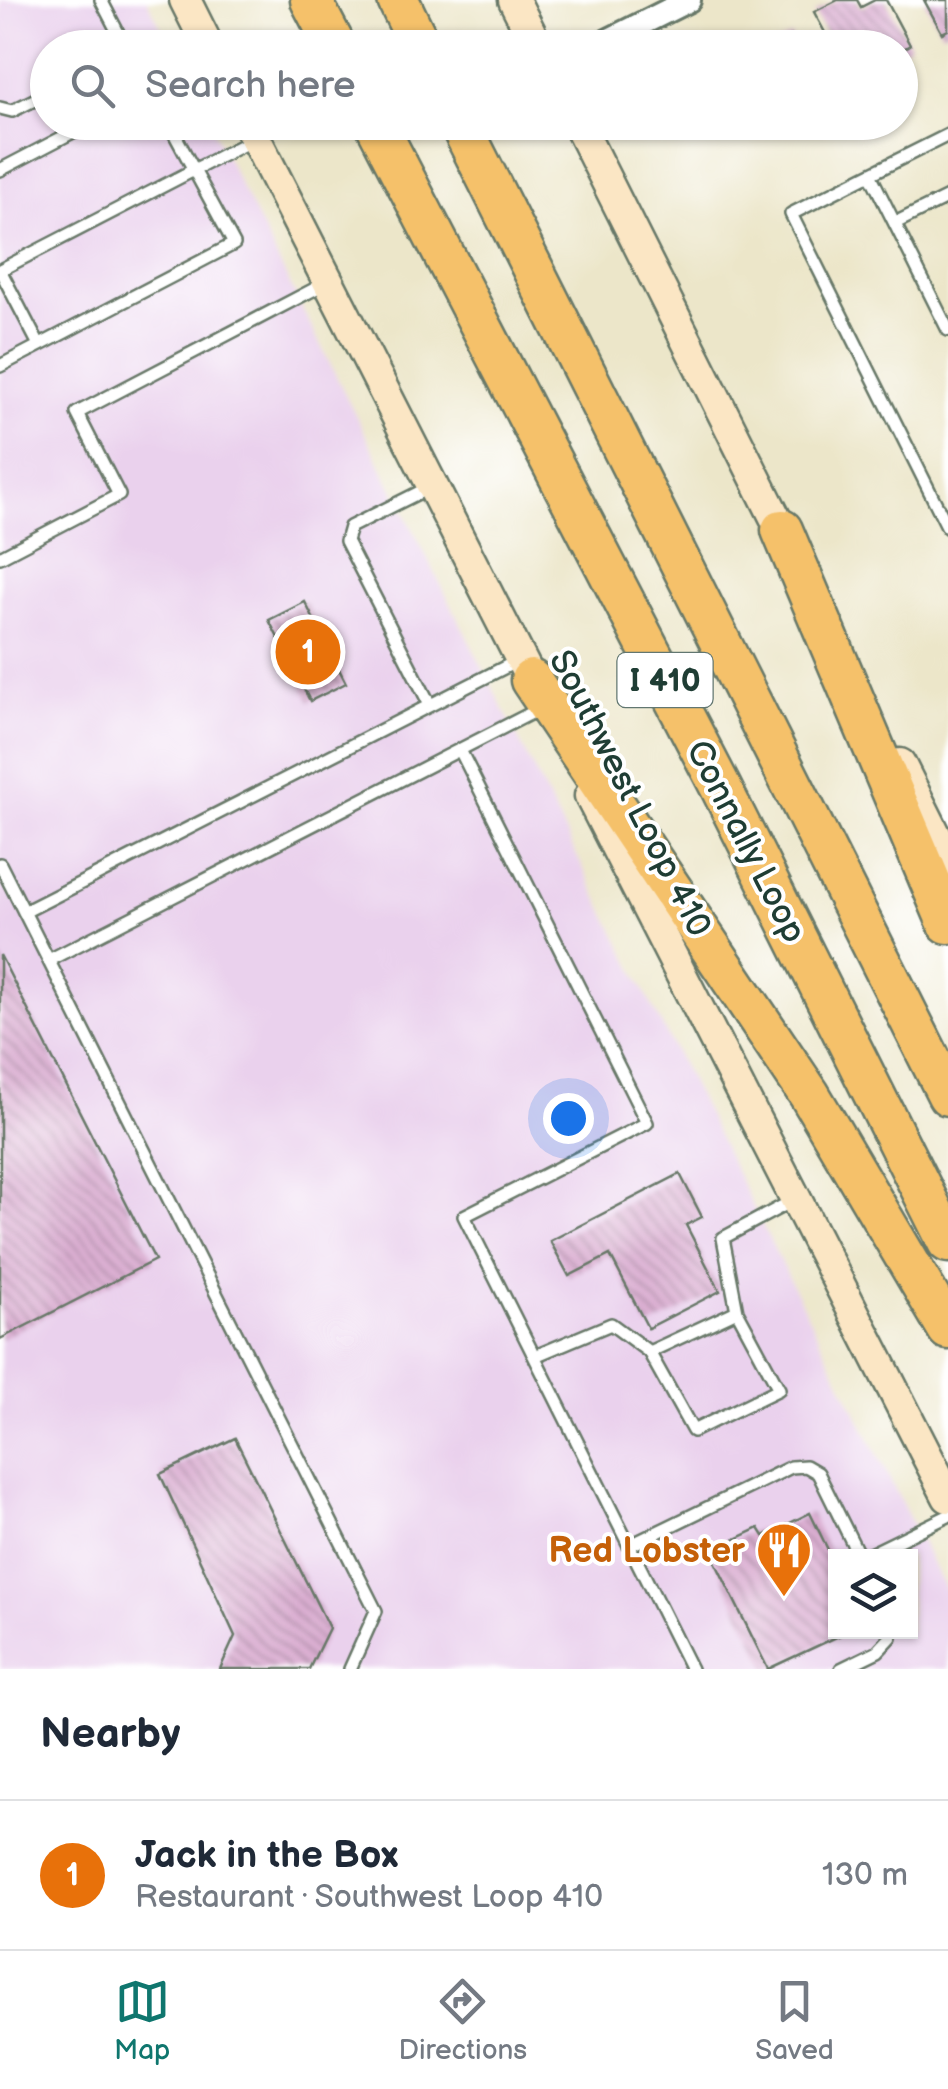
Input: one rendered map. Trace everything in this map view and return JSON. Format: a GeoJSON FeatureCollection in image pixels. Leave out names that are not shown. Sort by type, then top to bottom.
{"type":"FeatureCollection","features":[{"type":"Feature","properties":{"kind":"highway"},"geometry":{"type":"LineString","coordinates":[[311,0],[327,30]]}},
{"type":"Feature","properties":{"kind":"highway"},"geometry":{"type":"LineString","coordinates":[[398,0],[413,30]]}},
{"type":"Feature","properties":{"kind":"highway","name":"Connally Loop"},"geometry":{"type":"LineString","coordinates":[[384,140],[721,788],[948,1242]]}},
{"type":"Feature","properties":{"kind":"highway","name":"Connally Loop"},"geometry":{"type":"LineString","coordinates":[[468,140],[948,1094]]}},
{"type":"Feature","properties":{"kind":"highway"},"geometry":{"type":"LineString","coordinates":[[782,530],[948,924]]}},
{"type":"Feature","properties":{"kind":"highway"},"geometry":{"type":"LineString","coordinates":[[532,682],[810,1094],[948,1329]]}},
{"type":"Feature","properties":{"kind":"main road"},"geometry":{"type":"LineString","coordinates":[[185,0],[200,30]]}},
{"type":"Feature","properties":{"kind":"main road"},"geometry":{"type":"LineString","coordinates":[[514,0],[529,30]]}},
{"type":"Feature","properties":{"kind":"main road","name":"Southwest Loop 410"},"geometry":{"type":"LineString","coordinates":[[256,140],[948,1497]]}},
{"type":"Feature","properties":{"kind":"main road"},"geometry":{"type":"LineString","coordinates":[[586,140],[948,860]]}},
{"type":"Feature","properties":{"kind":"street"},"geometry":{"type":"LineString","coordinates":[[629,30],[689,0]]}},
{"type":"Feature","properties":{"kind":"lane"},"geometry":{"type":"LineString","coordinates":[[101,0],[117,30]]}},
{"type":"Feature","properties":{"kind":"lane"},"geometry":{"type":"LineString","coordinates":[[0,108],[12,110],[30,102]]}},
{"type":"Feature","properties":{"kind":"lane"},"geometry":{"type":"LineString","coordinates":[[948,136],[791,214],[942,501],[948,528]]}},
{"type":"Feature","properties":{"kind":"lane"},"geometry":{"type":"LineString","coordinates":[[0,170],[58,140]]}},
{"type":"Feature","properties":{"kind":"lane"},"geometry":{"type":"LineString","coordinates":[[0,366],[234,244],[178,140]]}},
{"type":"Feature","properties":{"kind":"lane"},"geometry":{"type":"LineString","coordinates":[[39,346],[0,270],[195,169],[237,140]]}},
{"type":"Feature","properties":{"kind":"lane"},"geometry":{"type":"LineString","coordinates":[[870,174],[948,330]]}},
{"type":"Feature","properties":{"kind":"lane"},"geometry":{"type":"LineString","coordinates":[[895,223],[948,196]]}},
{"type":"Feature","properties":{"kind":"lane"},"geometry":{"type":"LineString","coordinates":[[0,557],[119,495],[76,413],[328,282]]}},
{"type":"Feature","properties":{"kind":"lane"},"geometry":{"type":"LineString","coordinates":[[430,706],[346,541],[350,527],[432,486]]}},
{"type":"Feature","properties":{"kind":"lane"},"geometry":{"type":"LineString","coordinates":[[24,912],[430,706],[532,682]]}},
{"type":"Feature","properties":{"kind":"lane"},"geometry":{"type":"LineString","coordinates":[[48,960],[460,750],[532,682]]}},
{"type":"Feature","properties":{"kind":"lane"},"geometry":{"type":"LineString","coordinates":[[460,750],[647,1123],[464,1216],[691,1669]]}},
{"type":"Feature","properties":{"kind":"lane"},"geometry":{"type":"LineString","coordinates":[[0,864],[376,1611],[350,1669]]}},
{"type":"Feature","properties":{"kind":"lane"},"geometry":{"type":"LineString","coordinates":[[535,1356],[611,1324],[649,1352],[694,1431],[779,1389],[737,1311],[723,1238],[796,1199]]}},
{"type":"Feature","properties":{"kind":"lane"},"geometry":{"type":"LineString","coordinates":[[649,1352],[737,1311]]}},
{"type":"Feature","properties":{"kind":"lane"},"geometry":{"type":"LineString","coordinates":[[629,1546],[791,1466],[806,1466],[818,1473],[858,1549]]}},
{"type":"Feature","properties":{"kind":"lane"},"geometry":{"type":"LineString","coordinates":[[877,1549],[948,1516]]}},
{"type":"Feature","properties":{"kind":"lane"},"geometry":{"type":"LineString","coordinates":[[841,1669],[878,1650],[888,1639]]}},
{"type":"Feature","properties":{"kind":"shaded area"},"geometry":{"type":"Polygon","coordinates":[[[0,0],[147,0],[162,30],[30,30],[30,140],[218,140],[948,1595],[948,1669],[0,1669],[0,0]]]}},
{"type":"Feature","properties":{"kind":"building"},"geometry":{"type":"Polygon","coordinates":[[[838,0],[857,0],[861,7],[886,0],[902,30],[824,30],[814,12],[838,0]]]}},
{"type":"Feature","properties":{"kind":"building"},"geometry":{"type":"Polygon","coordinates":[[[924,0],[948,0],[948,30],[942,33],[924,0]]]}},
{"type":"Feature","properties":{"kind":"building"},"geometry":{"type":"Polygon","coordinates":[[[305,602],[346,683],[310,701],[269,620],[305,602]]]}},
{"type":"Feature","properties":{"kind":"building"},"geometry":{"type":"Polygon","coordinates":[[[0,955],[155,1260],[0,1339],[0,955]]]}},
{"type":"Feature","properties":{"kind":"building"},"geometry":{"type":"Polygon","coordinates":[[[680,1174],[702,1217],[686,1225],[720,1291],[648,1328],[610,1255],[569,1276],[550,1241],[680,1174]]]}},
{"type":"Feature","properties":{"kind":"building"},"geometry":{"type":"Polygon","coordinates":[[[235,1438],[329,1628],[309,1669],[220,1669],[235,1636],[160,1474],[235,1438]]]}},
{"type":"Feature","properties":{"kind":"building","name":"Red Lobster"},"geometry":{"type":"Polygon","coordinates":[[[810,1513],[828,1550],[828,1639],[832,1639],[768,1669],[710,1551],[759,1528],[764,1536],[810,1513]]]}},
{"type":"Feature","properties":{"kind":"place","name":"Jack in the Box"},"geometry":{"type":"Point","coordinates":[308,652]}},
{"type":"Feature","properties":{"kind":"place","name":"Red Lobster"},"geometry":{"type":"Point","coordinates":[784,1599]}}]}
